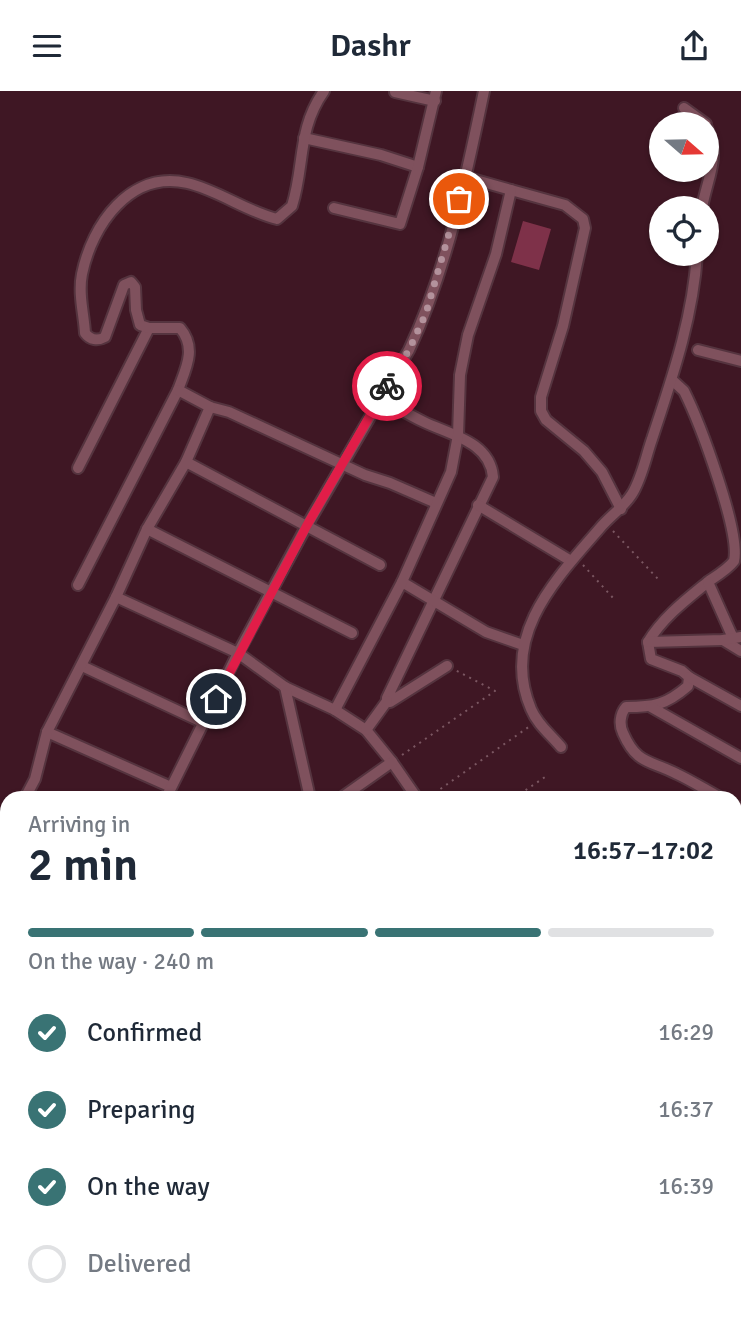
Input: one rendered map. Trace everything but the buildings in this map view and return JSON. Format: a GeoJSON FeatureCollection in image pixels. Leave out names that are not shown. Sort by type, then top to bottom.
{"type":"FeatureCollection","features":[{"type":"Feature","properties":{"kind":"street"},"geometry":{"type":"LineString","coordinates":[[78,585],[178,390],[191,349],[180,328],[143,327],[138,321],[135,287],[128,282],[124,285],[105,337],[96,340],[85,333],[80,296],[81,275],[93,238],[107,214],[138,188],[162,181],[183,182],[202,187],[237,205],[277,219],[292,206],[312,108],[324,91]]}},
{"type":"Feature","properties":{"kind":"street"},"geometry":{"type":"LineString","coordinates":[[170,791],[238,653],[306,527],[409,350],[426,313],[465,177],[484,91]]}},
{"type":"Feature","properties":{"kind":"street"},"geometry":{"type":"LineString","coordinates":[[334,208],[399,225],[418,167],[436,96],[395,92]]}},
{"type":"Feature","properties":{"kind":"street"},"geometry":{"type":"LineString","coordinates":[[684,108],[689,112]]}},
{"type":"Feature","properties":{"kind":"street"},"geometry":{"type":"LineString","coordinates":[[304,138],[381,155],[418,167]]}},
{"type":"Feature","properties":{"kind":"street"},"geometry":{"type":"LineString","coordinates":[[465,177],[565,205],[583,219],[585,229],[563,326],[541,397],[541,411],[546,420],[584,451],[602,472],[621,509]]}},
{"type":"Feature","properties":{"kind":"street"},"geometry":{"type":"LineString","coordinates":[[335,710],[401,582],[451,472],[458,435],[460,375],[468,335],[496,254],[511,190]]}},
{"type":"Feature","properties":{"kind":"street"},"geometry":{"type":"LineString","coordinates":[[561,747],[531,709],[521,668],[523,645],[535,614],[573,559],[634,492],[672,380],[691,307],[696,266]]}},
{"type":"Feature","properties":{"kind":"street"},"geometry":{"type":"LineString","coordinates":[[78,468],[149,328]]}},
{"type":"Feature","properties":{"kind":"street"},"geometry":{"type":"LineString","coordinates":[[698,350],[741,361]]}},
{"type":"Feature","properties":{"kind":"street"},"geometry":{"type":"LineString","coordinates":[[672,380],[684,391],[733,494],[741,540],[740,554],[656,629],[648,642],[648,653],[651,659],[682,671],[741,706]]}},
{"type":"Feature","properties":{"kind":"street"},"geometry":{"type":"LineString","coordinates":[[178,390],[210,407],[279,433],[343,465],[436,503]]}},
{"type":"Feature","properties":{"kind":"street"},"geometry":{"type":"LineString","coordinates":[[366,730],[387,701],[493,477],[492,463],[486,455],[458,435],[425,423],[380,398]]}},
{"type":"Feature","properties":{"kind":"street"},"geometry":{"type":"LineString","coordinates":[[29,791],[35,779],[47,732],[116,597],[146,529],[186,462],[210,407]]}},
{"type":"Feature","properties":{"kind":"street"},"geometry":{"type":"LineString","coordinates":[[186,462],[380,565]]}},
{"type":"Feature","properties":{"kind":"street"},"geometry":{"type":"LineString","coordinates":[[478,505],[573,559]]}},
{"type":"Feature","properties":{"kind":"street"},"geometry":{"type":"LineString","coordinates":[[146,529],[352,633]]}},
{"type":"Feature","properties":{"kind":"street"},"geometry":{"type":"LineString","coordinates":[[401,582],[486,632],[523,645]]}},
{"type":"Feature","properties":{"kind":"street"},"geometry":{"type":"LineString","coordinates":[[708,582],[732,638],[741,651]]}},
{"type":"Feature","properties":{"kind":"street"},"geometry":{"type":"LineString","coordinates":[[116,597],[238,653],[285,687],[335,710],[366,730],[412,791]]}},
{"type":"Feature","properties":{"kind":"street"},"geometry":{"type":"LineString","coordinates":[[648,642],[732,638]]}},
{"type":"Feature","properties":{"kind":"street"},"geometry":{"type":"LineString","coordinates":[[82,666],[204,723]]}},
{"type":"Feature","properties":{"kind":"street"},"geometry":{"type":"LineString","coordinates":[[387,701],[390,702],[447,666]]}},
{"type":"Feature","properties":{"kind":"street"},"geometry":{"type":"LineString","coordinates":[[689,677],[688,686],[678,695],[651,707],[623,709],[621,727],[630,748],[644,760],[674,772],[708,791]]}},
{"type":"Feature","properties":{"kind":"street"},"geometry":{"type":"LineString","coordinates":[[285,687],[308,791]]}},
{"type":"Feature","properties":{"kind":"street"},"geometry":{"type":"LineString","coordinates":[[651,707],[741,758]]}},
{"type":"Feature","properties":{"kind":"street"},"geometry":{"type":"LineString","coordinates":[[47,732],[165,791]]}},
{"type":"Feature","properties":{"kind":"street"},"geometry":{"type":"LineString","coordinates":[[351,791],[392,762]]}},
{"type":"Feature","properties":{"kind":"path"},"geometry":{"type":"LineString","coordinates":[[605,523],[659,579]]}},
{"type":"Feature","properties":{"kind":"path"},"geometry":{"type":"LineString","coordinates":[[573,559],[614,599]]}},
{"type":"Feature","properties":{"kind":"path"},"geometry":{"type":"LineString","coordinates":[[392,762],[495,691],[447,666]]}},
{"type":"Feature","properties":{"kind":"path"},"geometry":{"type":"LineString","coordinates":[[438,791],[538,721]]}},
{"type":"Feature","properties":{"kind":"path"},"geometry":{"type":"LineString","coordinates":[[524,791],[548,775]]}},
{"type":"Feature","properties":{"kind":"shaded area"},"geometry":{"type":"Polygon","coordinates":[[[523,221],[551,229],[539,270],[511,262],[523,221]]]}},
{"type":"Feature","properties":{"kind":"way so far"},"geometry":{"type":"LineString","coordinates":[[387,386],[409,350],[426,313],[459,199]]}},
{"type":"Feature","properties":{"kind":"route"},"geometry":{"type":"LineString","coordinates":[[216,699],[306,527],[387,386]]}}]}
